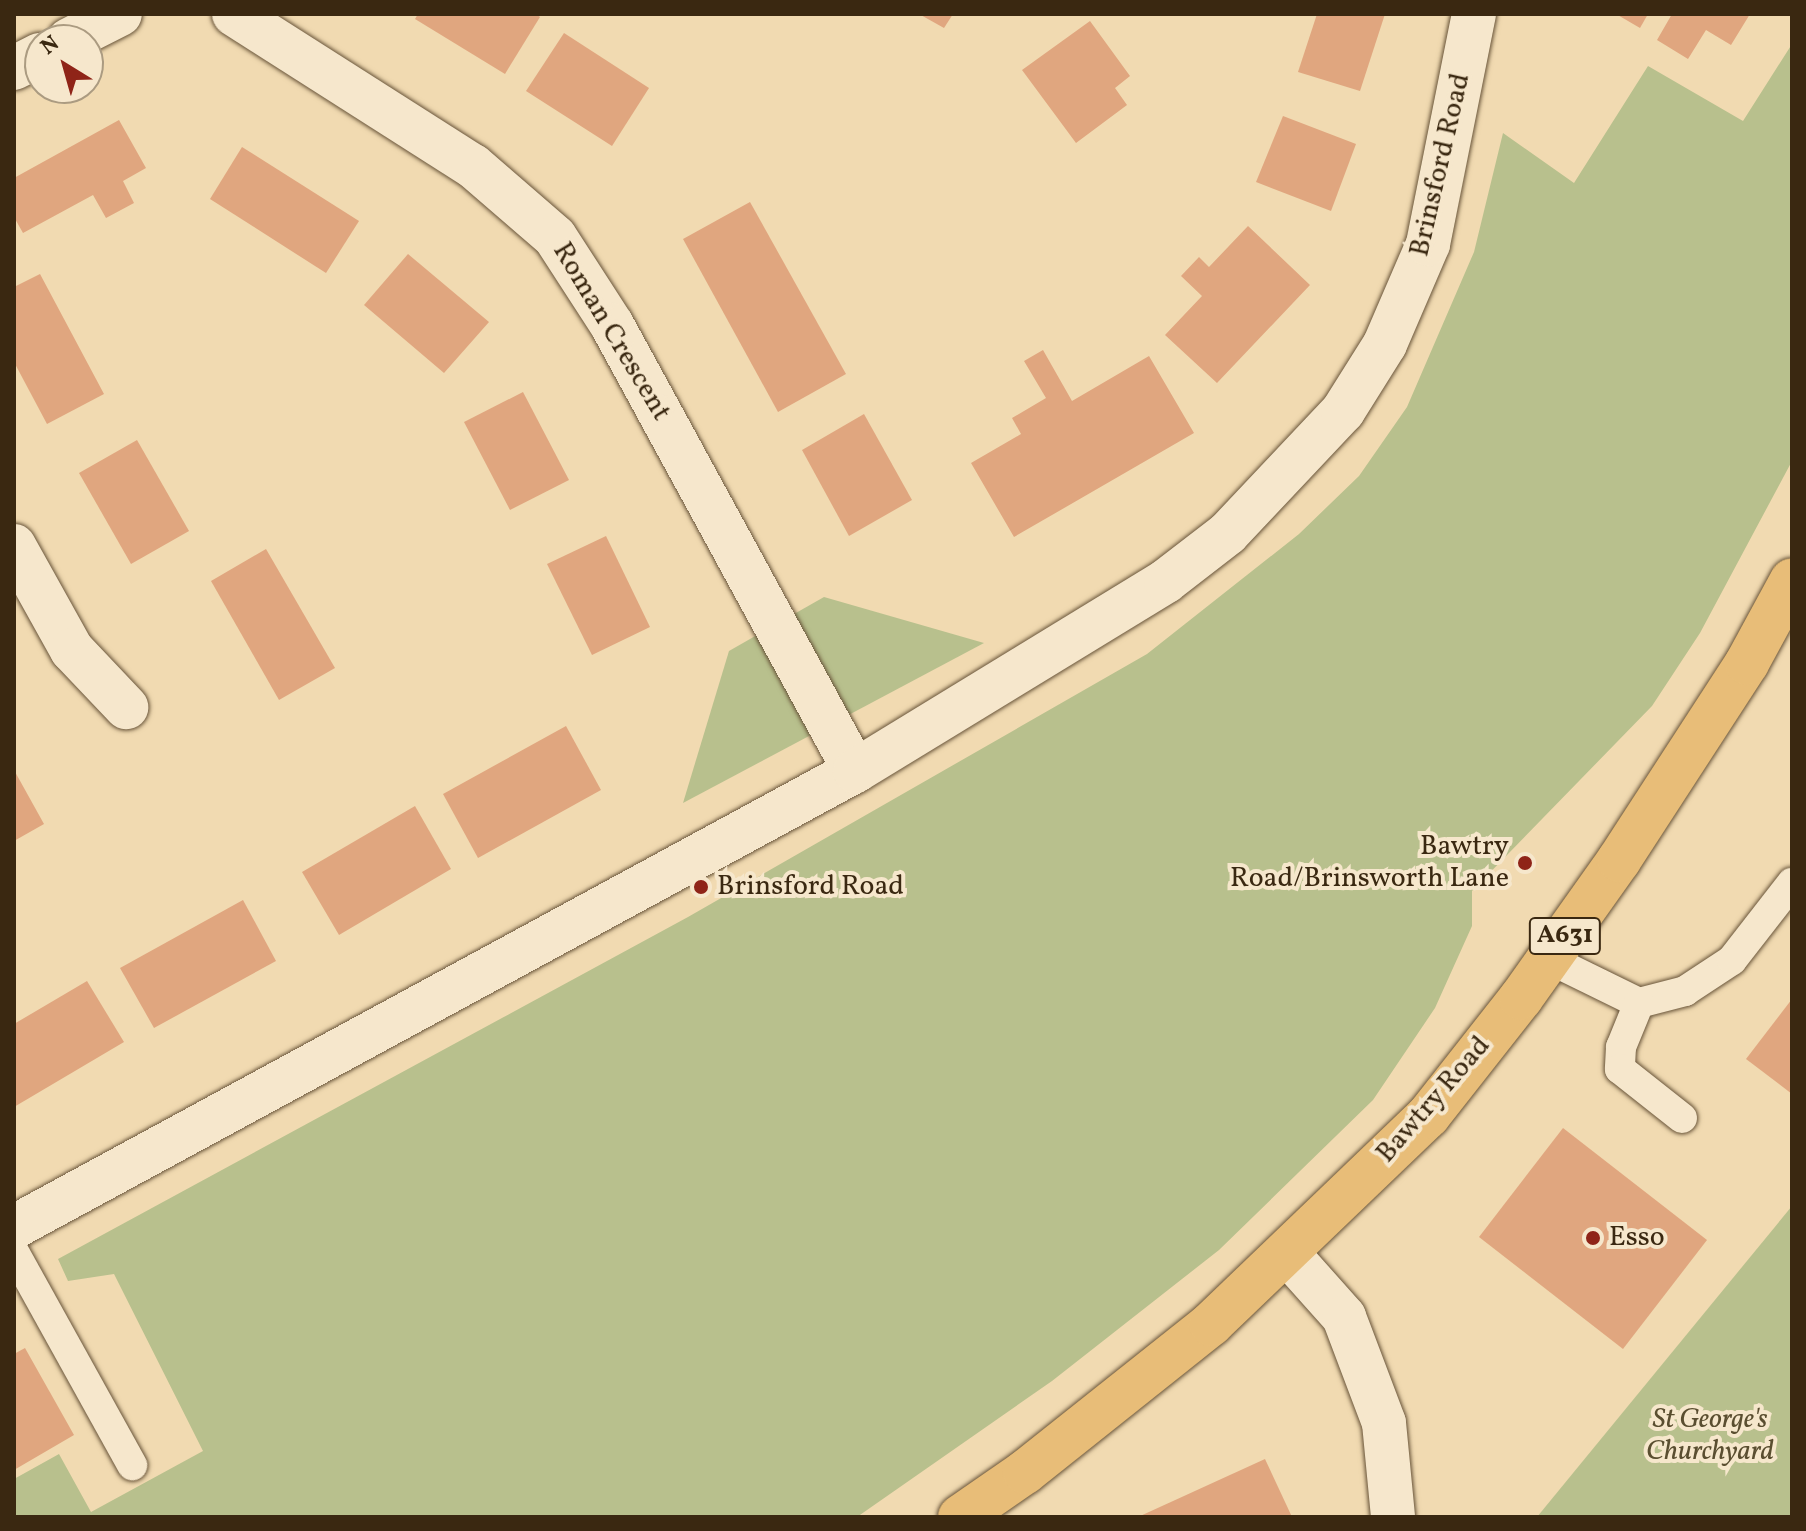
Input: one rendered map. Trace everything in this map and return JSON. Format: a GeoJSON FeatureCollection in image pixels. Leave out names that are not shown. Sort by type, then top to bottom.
{"type":"FeatureCollection","features":[{"type":"Feature","properties":{"kind":"main road","name":"Bawtry Road"},"geometry":{"type":"LineString","coordinates":[[960,1517],[1211,1324],[1428,1116],[1549,959],[1747,663],[1792,580]]}},
{"type":"Feature","properties":{"kind":"street"},"geometry":{"type":"LineString","coordinates":[[100,24],[120,14]]}},
{"type":"Feature","properties":{"kind":"street","name":"Roman Crescent"},"geometry":{"type":"LineString","coordinates":[[234,14],[473,166],[555,237],[612,325],[855,771]]}},
{"type":"Feature","properties":{"kind":"street","name":"Brinsford Road"},"geometry":{"type":"LineString","coordinates":[[14,1227],[855,771],[1166,581],[1228,533],[1343,411],[1385,344],[1428,244],[1474,14]]}},
{"type":"Feature","properties":{"kind":"street"},"geometry":{"type":"LineString","coordinates":[[14,546],[72,650],[126,707]]}},
{"type":"Feature","properties":{"kind":"street"},"geometry":{"type":"LineString","coordinates":[[1287,1253],[1344,1317],[1384,1423],[1393,1517]]}},
{"type":"Feature","properties":{"kind":"lane"},"geometry":{"type":"LineString","coordinates":[[1549,959],[1639,1003],[1685,991],[1732,960],[1792,883]]}},
{"type":"Feature","properties":{"kind":"lane"},"geometry":{"type":"LineString","coordinates":[[1639,1003],[1621,1047],[1620,1069],[1682,1118]]}},
{"type":"Feature","properties":{"kind":"lane"},"geometry":{"type":"LineString","coordinates":[[14,1252],[132,1465]]}},
{"type":"Feature","properties":{"kind":"green space"},"geometry":{"type":"Polygon","coordinates":[[[1792,44],[1792,461],[1700,633],[1652,706],[1472,891],[1472,926],[1435,1008],[1373,1100],[1219,1250],[1052,1381],[857,1517],[14,1517],[14,1479],[59,1454],[91,1512],[203,1451],[114,1274],[68,1281],[58,1259],[688,917],[1147,654],[1299,534],[1359,476],[1407,407],[1474,252],[1503,133],[1574,183],[1648,66],[1743,121],[1792,44]]]}},
{"type":"Feature","properties":{"kind":"green space"},"geometry":{"type":"Polygon","coordinates":[[[824,597],[984,643],[683,803],[729,651],[824,597]]]}},
{"type":"Feature","properties":{"kind":"green space","name":"St George's Churchyard"},"geometry":{"type":"Polygon","coordinates":[[[1792,1206],[1792,1517],[1537,1517],[1792,1206]]]}},
{"type":"Feature","properties":{"kind":"building"},"geometry":{"type":"Polygon","coordinates":[[[418,14],[536,14],[540,17],[505,74],[415,19],[418,14]]]}},
{"type":"Feature","properties":{"kind":"building"},"geometry":{"type":"Polygon","coordinates":[[[919,14],[953,14],[944,28],[919,14]]]}},
{"type":"Feature","properties":{"kind":"building"},"geometry":{"type":"Polygon","coordinates":[[[1317,14],[1385,14],[1360,91],[1298,72],[1317,14]]]}},
{"type":"Feature","properties":{"kind":"building"},"geometry":{"type":"Polygon","coordinates":[[[1616,14],[1648,14],[1640,28],[1616,14]]]}},
{"type":"Feature","properties":{"kind":"building"},"geometry":{"type":"Polygon","coordinates":[[[1672,14],[1750,14],[1731,45],[1706,30],[1688,59],[1657,40],[1672,14]]]}},
{"type":"Feature","properties":{"kind":"building"},"geometry":{"type":"Polygon","coordinates":[[[1090,21],[1130,76],[1115,88],[1127,105],[1076,143],[1022,70],[1090,21]]]}},
{"type":"Feature","properties":{"kind":"building"},"geometry":{"type":"Polygon","coordinates":[[[564,33],[649,88],[612,146],[526,91],[564,33]]]}},
{"type":"Feature","properties":{"kind":"building"},"geometry":{"type":"Polygon","coordinates":[[[1283,116],[1356,144],[1331,211],[1256,182],[1283,116]]]}},
{"type":"Feature","properties":{"kind":"building"},"geometry":{"type":"Polygon","coordinates":[[[119,120],[146,168],[123,181],[134,203],[106,218],[93,195],[23,233],[14,217],[14,178],[119,120]]]}},
{"type":"Feature","properties":{"kind":"building"},"geometry":{"type":"Polygon","coordinates":[[[242,147],[359,221],[326,273],[210,199],[242,147]]]}},
{"type":"Feature","properties":{"kind":"building"},"geometry":{"type":"Polygon","coordinates":[[[750,202],[846,374],[778,412],[683,239],[750,202]]]}},
{"type":"Feature","properties":{"kind":"building"},"geometry":{"type":"Polygon","coordinates":[[[1248,226],[1310,285],[1217,383],[1165,335],[1202,296],[1181,276],[1199,257],[1209,267],[1248,226]]]}},
{"type":"Feature","properties":{"kind":"building"},"geometry":{"type":"Polygon","coordinates":[[[408,254],[489,322],[444,373],[364,305],[408,254]]]}},
{"type":"Feature","properties":{"kind":"building"},"geometry":{"type":"Polygon","coordinates":[[[40,274],[104,394],[47,424],[14,362],[14,287],[40,274]]]}},
{"type":"Feature","properties":{"kind":"building"},"geometry":{"type":"Polygon","coordinates":[[[1043,350],[1072,401],[1149,356],[1194,433],[1014,537],[971,463],[1021,434],[1012,418],[1046,398],[1024,361],[1043,350]]]}},
{"type":"Feature","properties":{"kind":"building"},"geometry":{"type":"Polygon","coordinates":[[[523,392],[569,480],[510,510],[464,422],[523,392]]]}},
{"type":"Feature","properties":{"kind":"building"},"geometry":{"type":"Polygon","coordinates":[[[864,414],[912,500],[849,536],[802,450],[864,414]]]}},
{"type":"Feature","properties":{"kind":"building"},"geometry":{"type":"Polygon","coordinates":[[[137,440],[189,531],[131,564],[79,473],[137,440]]]}},
{"type":"Feature","properties":{"kind":"building"},"geometry":{"type":"Polygon","coordinates":[[[606,536],[650,627],[592,655],[547,564],[606,536]]]}},
{"type":"Feature","properties":{"kind":"building"},"geometry":{"type":"Polygon","coordinates":[[[266,549],[335,668],[279,700],[211,581],[266,549]]]}},
{"type":"Feature","properties":{"kind":"building"},"geometry":{"type":"Polygon","coordinates":[[[566,726],[601,790],[478,858],[443,794],[566,726]]]}},
{"type":"Feature","properties":{"kind":"building"},"geometry":{"type":"Polygon","coordinates":[[[14,770],[44,824],[14,841],[14,770]]]}},
{"type":"Feature","properties":{"kind":"building"},"geometry":{"type":"Polygon","coordinates":[[[415,806],[451,869],[339,935],[302,872],[415,806]]]}},
{"type":"Feature","properties":{"kind":"building"},"geometry":{"type":"Polygon","coordinates":[[[243,900],[276,961],[154,1028],[120,968],[243,900]]]}},
{"type":"Feature","properties":{"kind":"building"},"geometry":{"type":"Polygon","coordinates":[[[87,981],[124,1042],[14,1107],[14,1024],[87,981]]]}},
{"type":"Feature","properties":{"kind":"building"},"geometry":{"type":"Polygon","coordinates":[[[1792,999],[1792,1094],[1746,1059],[1792,999]]]}},
{"type":"Feature","properties":{"kind":"building","name":"Esso"},"geometry":{"type":"Polygon","coordinates":[[[1563,1128],[1707,1240],[1623,1349],[1479,1237],[1563,1128]]]}},
{"type":"Feature","properties":{"kind":"building"},"geometry":{"type":"Polygon","coordinates":[[[25,1348],[74,1435],[14,1470],[14,1354],[25,1348]]]}},
{"type":"Feature","properties":{"kind":"building"},"geometry":{"type":"Polygon","coordinates":[[[1265,1459],[1292,1517],[1138,1517],[1265,1459]]]}},
{"type":"Feature","properties":{"kind":"place","name":"Bawtry Road/Brinsworth Lane"},"geometry":{"type":"Point","coordinates":[1525,863]}},
{"type":"Feature","properties":{"kind":"place","name":"Brinsford Road"},"geometry":{"type":"Point","coordinates":[701,887]}},
{"type":"Feature","properties":{"kind":"place","name":"Esso"},"geometry":{"type":"Point","coordinates":[1593,1238]}}]}
